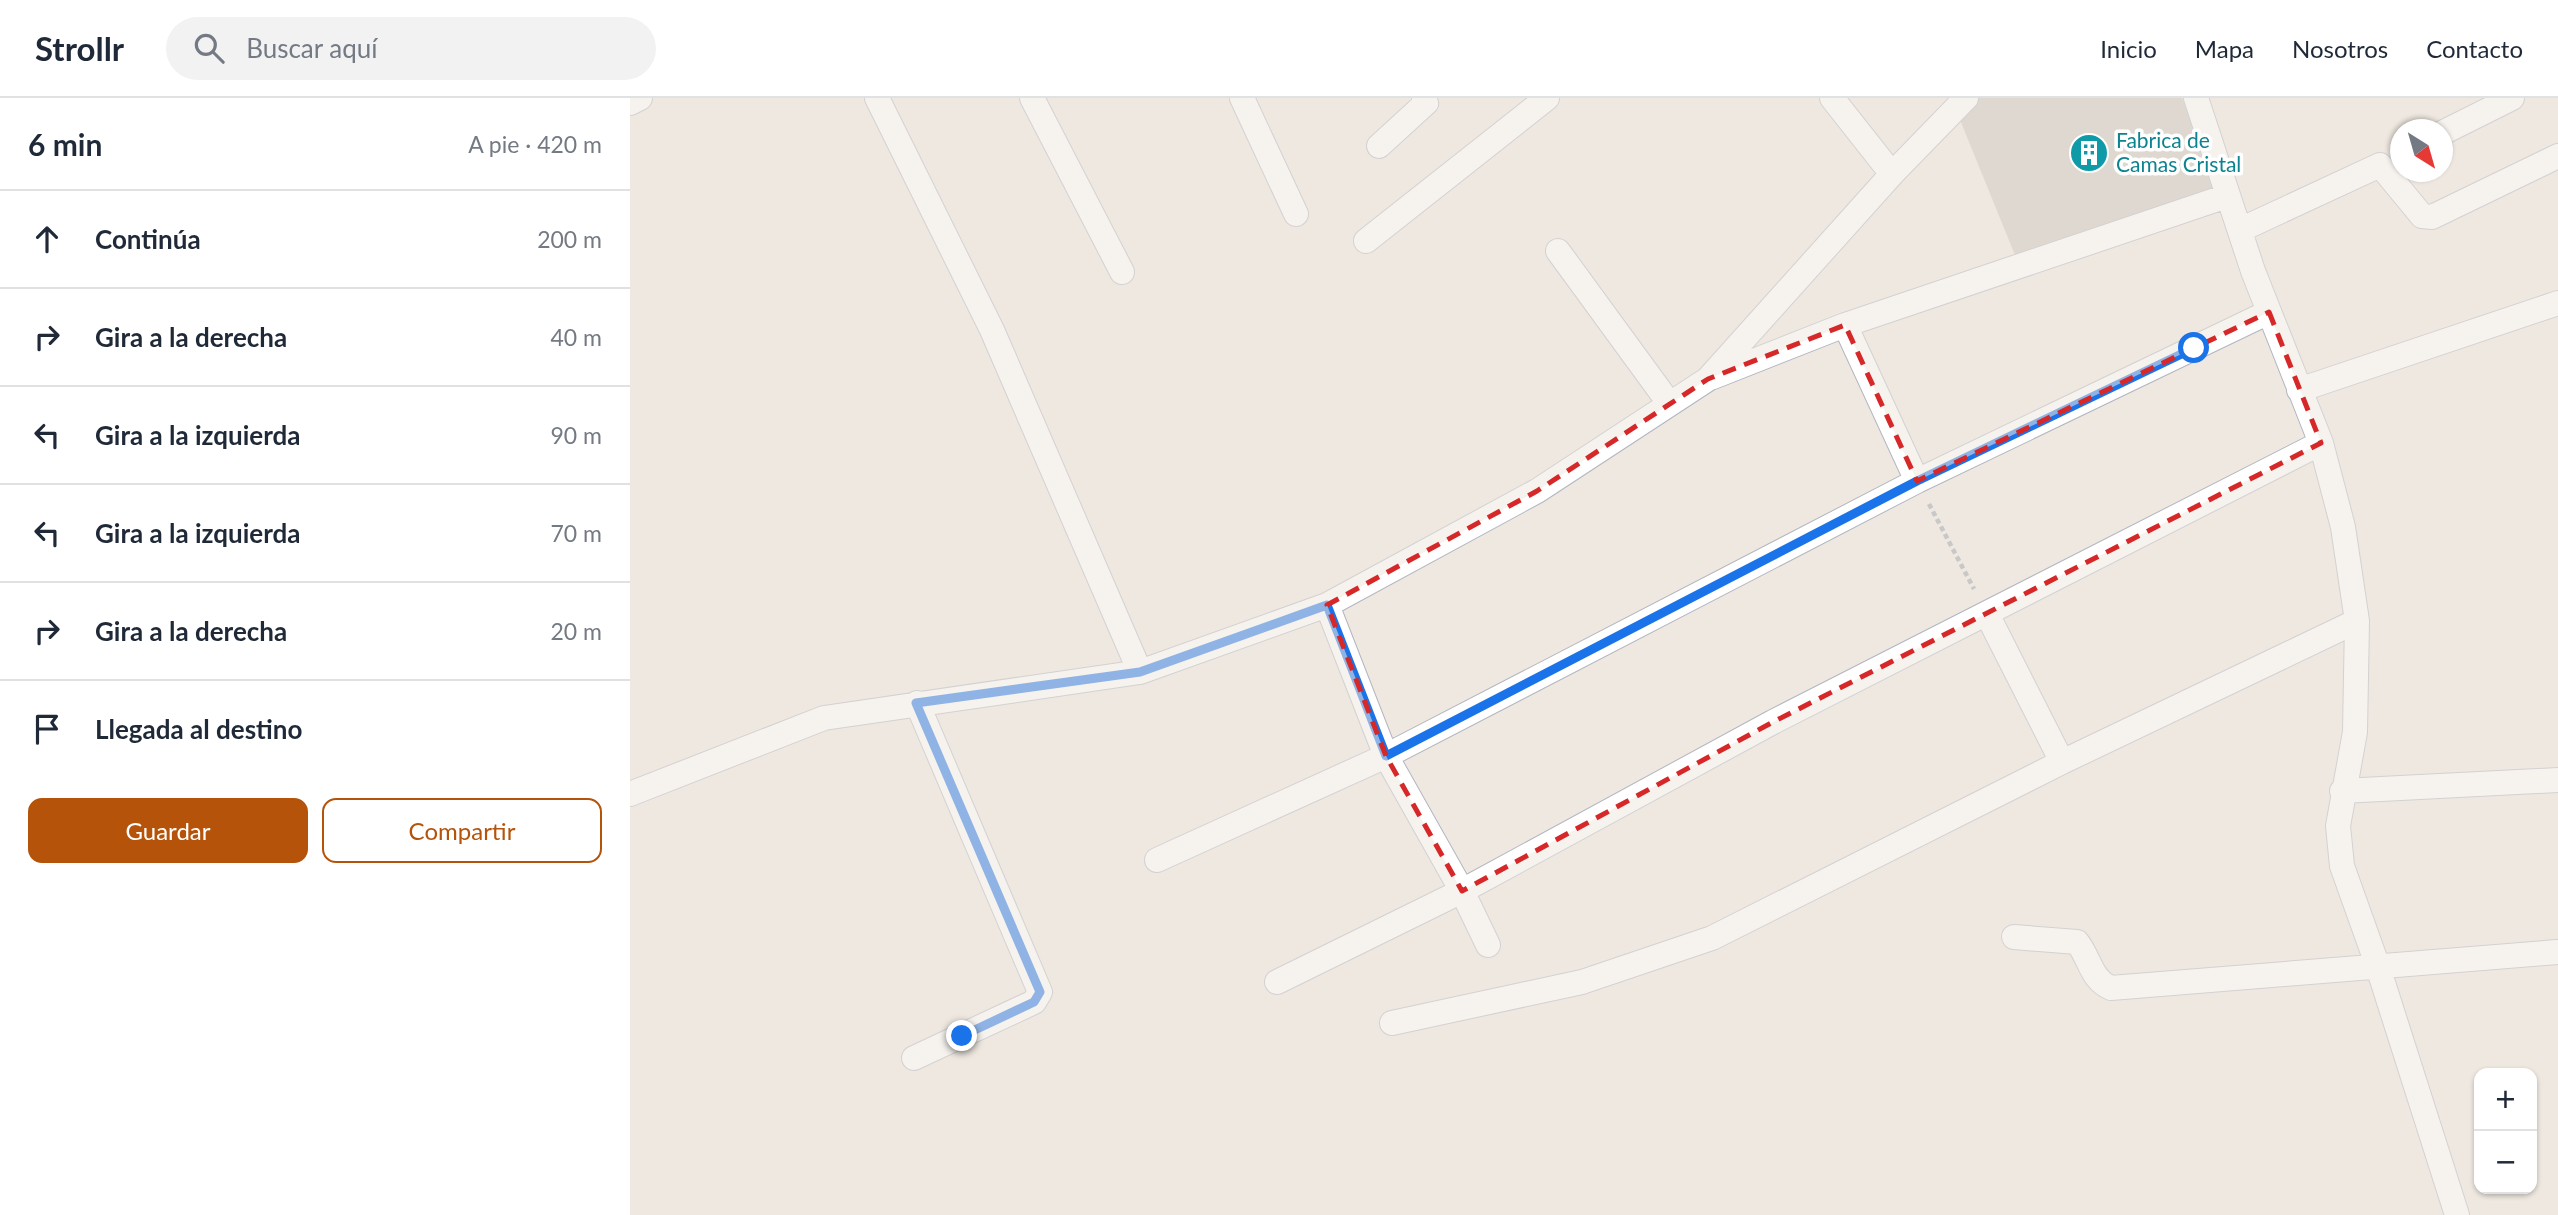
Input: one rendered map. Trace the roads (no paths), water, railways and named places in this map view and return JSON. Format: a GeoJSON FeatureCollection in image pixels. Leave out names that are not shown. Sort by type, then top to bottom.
{"type":"FeatureCollection","features":[{"type":"Feature","properties":{"kind":"street"},"geometry":{"type":"LineString","coordinates":[[630,103],[640,98]]}},
{"type":"Feature","properties":{"kind":"street"},"geometry":{"type":"LineString","coordinates":[[877,98],[992,330],[1140,672]]}},
{"type":"Feature","properties":{"kind":"street"},"geometry":{"type":"LineString","coordinates":[[1032,98],[1122,272]]}},
{"type":"Feature","properties":{"kind":"street"},"geometry":{"type":"LineString","coordinates":[[1242,98],[1296,214]]}},
{"type":"Feature","properties":{"kind":"street"},"geometry":{"type":"LineString","coordinates":[[1366,241],[1547,98]]}},
{"type":"Feature","properties":{"kind":"street"},"geometry":{"type":"LineString","coordinates":[[1832,98],[1892,174]]}},
{"type":"Feature","properties":{"kind":"street"},"geometry":{"type":"LineString","coordinates":[[1708,379],[1892,174],[1966,98]]}},
{"type":"Feature","properties":{"kind":"street"},"geometry":{"type":"LineString","coordinates":[[2196,98],[2239,230],[2321,443],[2343,527],[2357,621],[2355,732],[2342,791],[2338,826],[2342,866],[2377,964],[2457,1215]]}},
{"type":"Feature","properties":{"kind":"street"},"geometry":{"type":"LineString","coordinates":[[2453,128],[2512,98]]}},
{"type":"Feature","properties":{"kind":"street"},"geometry":{"type":"LineString","coordinates":[[1379,146],[1428,100]]}},
{"type":"Feature","properties":{"kind":"street"},"geometry":{"type":"LineString","coordinates":[[2403,182],[2422,216],[2432,217],[2558,156]]}},
{"type":"Feature","properties":{"kind":"street"},"geometry":{"type":"LineString","coordinates":[[2239,230],[2390,160]]}},
{"type":"Feature","properties":{"kind":"street"},"geometry":{"type":"LineString","coordinates":[[630,794],[824,718],[1140,672],[1327,605],[1537,491],[1708,379],[1845,325],[2227,196]]}},
{"type":"Feature","properties":{"kind":"street"},"geometry":{"type":"LineString","coordinates":[[1558,251],[1669,403]]}},
{"type":"Feature","properties":{"kind":"street"},"geometry":{"type":"LineString","coordinates":[[2299,390],[2558,303]]}},
{"type":"Feature","properties":{"kind":"street"},"geometry":{"type":"LineString","coordinates":[[1157,860],[1386,756],[1917,481],[2269,312]]}},
{"type":"Feature","properties":{"kind":"street"},"geometry":{"type":"LineString","coordinates":[[1845,325],[1906,451],[1917,481]]}},
{"type":"Feature","properties":{"kind":"street"},"geometry":{"type":"LineString","coordinates":[[1278,982],[1462,891],[1773,722],[2321,443]]}},
{"type":"Feature","properties":{"kind":"street"},"geometry":{"type":"LineString","coordinates":[[1327,605],[1386,756],[1462,891],[1488,945]]}},
{"type":"Feature","properties":{"kind":"street"},"geometry":{"type":"LineString","coordinates":[[1987,614],[2062,762]]}},
{"type":"Feature","properties":{"kind":"street"},"geometry":{"type":"LineString","coordinates":[[1392,1023],[1582,982],[1712,938],[2062,762],[2357,621]]}},
{"type":"Feature","properties":{"kind":"street"},"geometry":{"type":"LineString","coordinates":[[914,1058],[1034,1002],[1040,992],[916,703]]}},
{"type":"Feature","properties":{"kind":"street"},"geometry":{"type":"LineString","coordinates":[[2342,791],[2558,780]]}},
{"type":"Feature","properties":{"kind":"street"},"geometry":{"type":"LineString","coordinates":[[2014,937],[2077,942],[2097,980],[2111,988],[2377,964],[2557,952]]}},
{"type":"Feature","properties":{"kind":"place","name":"Fabrica de Camas Cristal"},"geometry":{"type":"Point","coordinates":[2089,153]}}]}
